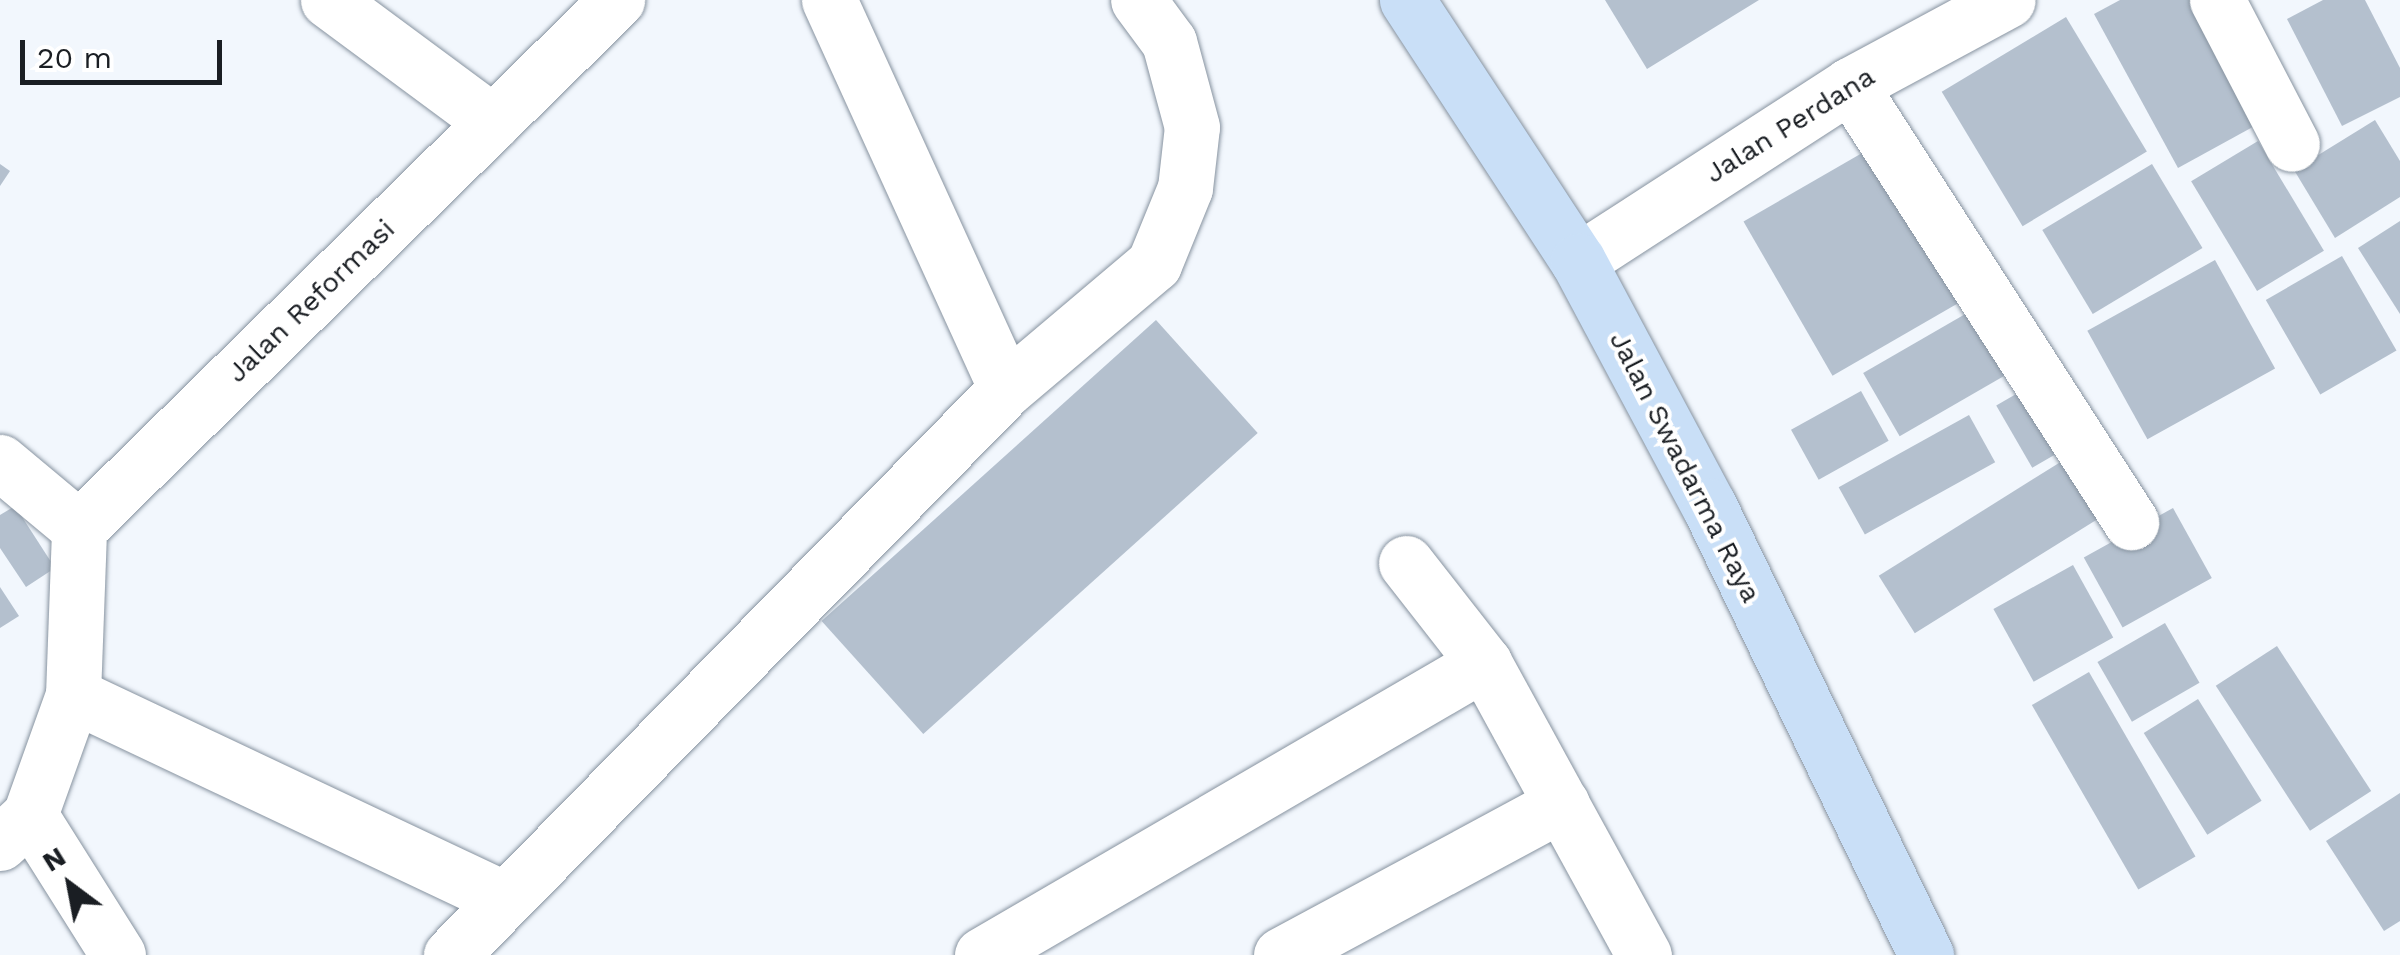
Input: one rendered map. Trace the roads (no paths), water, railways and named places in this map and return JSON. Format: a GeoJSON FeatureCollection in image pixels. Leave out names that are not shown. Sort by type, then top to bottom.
{"type":"FeatureCollection","features":[{"type":"Feature","properties":{"kind":"main road","name":"Jalan Swadarma Raya"},"geometry":{"type":"LineString","coordinates":[[1407,0],[1578,261],[1709,506],[1926,955]]}},
{"type":"Feature","properties":{"kind":"street"},"geometry":{"type":"LineString","coordinates":[[328,0],[493,122]]}},
{"type":"Feature","properties":{"kind":"street","name":"Jalan Reformasi"},"geometry":{"type":"LineString","coordinates":[[79,528],[617,0]]}},
{"type":"Feature","properties":{"kind":"street"},"geometry":{"type":"LineString","coordinates":[[829,0],[1006,389]]}},
{"type":"Feature","properties":{"kind":"street"},"geometry":{"type":"LineString","coordinates":[[451,955],[1006,389],[1154,264],[1185,188],[1192,126],[1170,42],[1138,0]]}},
{"type":"Feature","properties":{"kind":"street","name":"Jalan Perdana"},"geometry":{"type":"LineString","coordinates":[[1578,261],[1850,84],[2008,0]]}},
{"type":"Feature","properties":{"kind":"street"},"geometry":{"type":"LineString","coordinates":[[2217,0],[2292,144]]}},
{"type":"Feature","properties":{"kind":"street"},"geometry":{"type":"LineString","coordinates":[[1850,84],[2131,522]]}},
{"type":"Feature","properties":{"kind":"street"},"geometry":{"type":"LineString","coordinates":[[0,462],[79,528],[73,695],[15,829],[118,955]]}},
{"type":"Feature","properties":{"kind":"street"},"geometry":{"type":"LineString","coordinates":[[1406,562],[1484,663],[1644,955]]}},
{"type":"Feature","properties":{"kind":"street"},"geometry":{"type":"LineString","coordinates":[[982,955],[1484,663]]}},
{"type":"Feature","properties":{"kind":"street"},"geometry":{"type":"LineString","coordinates":[[73,695],[503,898]]}},
{"type":"Feature","properties":{"kind":"street"},"geometry":{"type":"LineString","coordinates":[[1281,955],[1562,804]]}}]}
